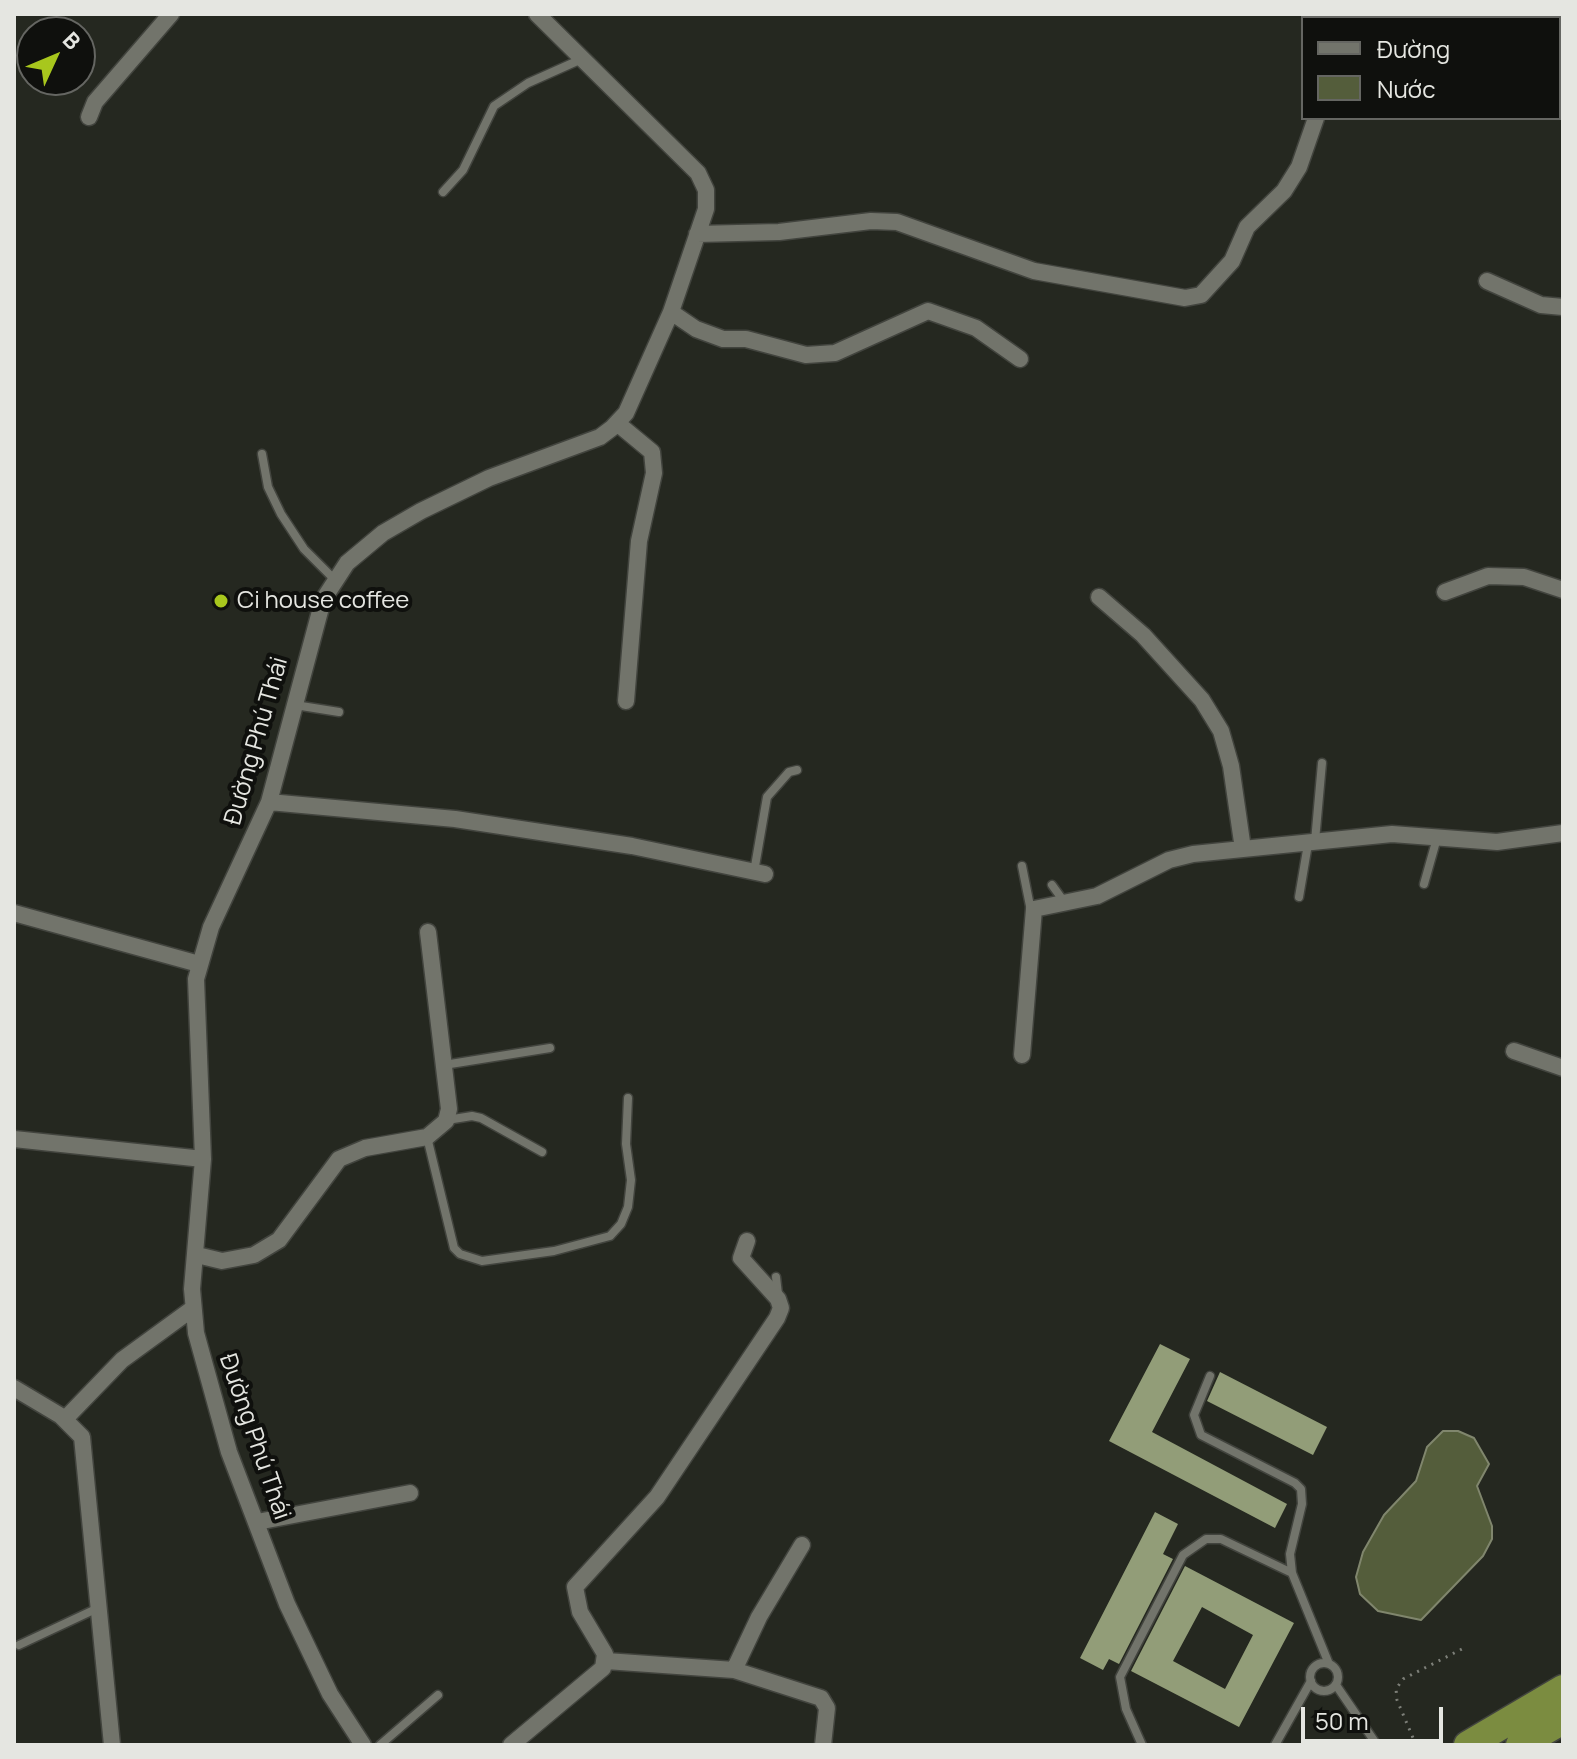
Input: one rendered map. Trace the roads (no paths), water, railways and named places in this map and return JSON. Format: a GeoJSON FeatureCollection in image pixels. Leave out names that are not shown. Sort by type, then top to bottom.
{"type":"FeatureCollection","features":[{"type":"Feature","properties":{"kind":"highway"},"geometry":{"type":"LineString","coordinates":[[1468,1745],[1563,1689]]}},
{"type":"Feature","properties":{"kind":"highway"},"geometry":{"type":"LineString","coordinates":[[1520,1745],[1563,1720]]}},
{"type":"Feature","properties":{"kind":"street"},"geometry":{"type":"LineString","coordinates":[[89,117],[95,102],[171,14]]}},
{"type":"Feature","properties":{"kind":"street","name":"Đường Phú Thái"},"geometry":{"type":"LineString","coordinates":[[363,1745],[330,1694],[287,1604],[229,1452],[192,1309],[203,1159],[196,1009],[199,964],[211,927],[250,851],[269,802],[313,629],[335,580],[360,551],[421,511],[489,478],[600,437],[626,413],[671,312],[706,209],[706,190],[698,173],[585,58],[537,14]]}},
{"type":"Feature","properties":{"kind":"street"},"geometry":{"type":"LineString","coordinates":[[697,234],[779,232],[871,221],[897,222],[1034,271],[1185,298],[1201,295],[1232,261],[1247,227],[1284,191],[1299,167],[1315,120]]}},
{"type":"Feature","properties":{"kind":"street"},"geometry":{"type":"LineString","coordinates":[[1487,281],[1541,305],[1563,307]]}},
{"type":"Feature","properties":{"kind":"street"},"geometry":{"type":"LineString","coordinates":[[671,312],[696,329],[723,339],[746,339],[806,355],[835,353],[928,311],[976,328],[1020,359]]}},
{"type":"Feature","properties":{"kind":"street"},"geometry":{"type":"LineString","coordinates":[[617,423],[652,452],[654,473],[639,541],[626,701]]}},
{"type":"Feature","properties":{"kind":"street"},"geometry":{"type":"LineString","coordinates":[[1445,592],[1462,583],[1488,576],[1524,577],[1563,590]]}},
{"type":"Feature","properties":{"kind":"street"},"geometry":{"type":"LineString","coordinates":[[1099,597],[1143,635],[1202,700],[1221,731],[1231,766],[1243,849]]}},
{"type":"Feature","properties":{"kind":"street"},"geometry":{"type":"LineString","coordinates":[[269,802],[455,819],[662,852],[759,873]]}},
{"type":"Feature","properties":{"kind":"street"},"geometry":{"type":"LineString","coordinates":[[1022,1055],[1032,912],[1113,889],[1169,860],[1392,834],[1497,842],[1563,833]]}},
{"type":"Feature","properties":{"kind":"street"},"geometry":{"type":"LineString","coordinates":[[14,913],[199,964]]}},
{"type":"Feature","properties":{"kind":"street"},"geometry":{"type":"LineString","coordinates":[[197,1255],[222,1261],[254,1255],[279,1240],[339,1159],[365,1148],[427,1137],[446,1121],[449,1109],[428,932]]}},
{"type":"Feature","properties":{"kind":"street"},"geometry":{"type":"LineString","coordinates":[[1514,1051],[1563,1068]]}},
{"type":"Feature","properties":{"kind":"street"},"geometry":{"type":"LineString","coordinates":[[14,1139],[203,1159]]}},
{"type":"Feature","properties":{"kind":"street"},"geometry":{"type":"LineString","coordinates":[[606,1661],[580,1612],[575,1587],[657,1497],[781,1311],[778,1299],[743,1263],[740,1254],[747,1241]]}},
{"type":"Feature","properties":{"kind":"street"},"geometry":{"type":"LineString","coordinates":[[65,1419],[122,1360],[192,1309]]}},
{"type":"Feature","properties":{"kind":"street"},"geometry":{"type":"LineString","coordinates":[[14,1388],[65,1419],[82,1437],[112,1745]]}},
{"type":"Feature","properties":{"kind":"street"},"geometry":{"type":"LineString","coordinates":[[257,1522],[410,1493]]}},
{"type":"Feature","properties":{"kind":"street"},"geometry":{"type":"LineString","coordinates":[[734,1670],[753,1626],[802,1545]]}},
{"type":"Feature","properties":{"kind":"street"},"geometry":{"type":"LineString","coordinates":[[606,1661],[734,1670],[821,1698],[827,1708],[823,1745]]}},
{"type":"Feature","properties":{"kind":"street"},"geometry":{"type":"LineString","coordinates":[[511,1745],[597,1676],[606,1661]]}},
{"type":"Feature","properties":{"kind":"lane"},"geometry":{"type":"LineString","coordinates":[[443,192],[463,170],[494,106],[528,83],[585,58]]}},
{"type":"Feature","properties":{"kind":"lane"},"geometry":{"type":"LineString","coordinates":[[262,454],[268,487],[281,514],[304,549],[335,580]]}},
{"type":"Feature","properties":{"kind":"lane"},"geometry":{"type":"LineString","coordinates":[[294,705],[339,712]]}},
{"type":"Feature","properties":{"kind":"lane"},"geometry":{"type":"LineString","coordinates":[[1299,897],[1312,843],[1322,763]]}},
{"type":"Feature","properties":{"kind":"lane"},"geometry":{"type":"LineString","coordinates":[[759,873],[767,797],[789,772],[797,770]]}},
{"type":"Feature","properties":{"kind":"lane"},"geometry":{"type":"LineString","coordinates":[[1424,884],[1438,837]]}},
{"type":"Feature","properties":{"kind":"lane"},"geometry":{"type":"LineString","coordinates":[[1022,866],[1032,912]]}},
{"type":"Feature","properties":{"kind":"lane"},"geometry":{"type":"LineString","coordinates":[[1052,885],[1066,904]]}},
{"type":"Feature","properties":{"kind":"lane"},"geometry":{"type":"LineString","coordinates":[[444,1065],[550,1048]]}},
{"type":"Feature","properties":{"kind":"lane"},"geometry":{"type":"LineString","coordinates":[[427,1137],[454,1248],[460,1254],[482,1261],[554,1251],[610,1236],[621,1224],[628,1207],[631,1180],[626,1144],[628,1098]]}},
{"type":"Feature","properties":{"kind":"lane"},"geometry":{"type":"LineString","coordinates":[[446,1121],[472,1116],[481,1118],[542,1152]]}},
{"type":"Feature","properties":{"kind":"lane"},"geometry":{"type":"LineString","coordinates":[[776,1277],[778,1299]]}},
{"type":"Feature","properties":{"kind":"lane"},"geometry":{"type":"LineString","coordinates":[[1210,1376],[1194,1415],[1201,1435],[1295,1483],[1301,1489],[1302,1504],[1290,1554],[1292,1573],[1329,1664],[1338,1673],[1336,1685],[1377,1745]]}},
{"type":"Feature","properties":{"kind":"lane"},"geometry":{"type":"LineString","coordinates":[[1142,1745],[1126,1709],[1120,1677],[1183,1555],[1206,1539],[1221,1539],[1292,1573]]}},
{"type":"Feature","properties":{"kind":"lane"},"geometry":{"type":"LineString","coordinates":[[19,1645],[99,1607]]}},
{"type":"Feature","properties":{"kind":"lane"},"geometry":{"type":"LineString","coordinates":[[1275,1745],[1317,1665],[1329,1664]]}},
{"type":"Feature","properties":{"kind":"lane"},"geometry":{"type":"LineString","coordinates":[[1311,1681],[1319,1690],[1336,1685]]}},
{"type":"Feature","properties":{"kind":"lane"},"geometry":{"type":"LineString","coordinates":[[380,1745],[438,1695]]}},
{"type":"Feature","properties":{"kind":"water"},"geometry":{"type":"Polygon","coordinates":[[[1443,1431],[1458,1431],[1474,1438],[1489,1464],[1477,1486],[1492,1526],[1492,1539],[1483,1556],[1421,1620],[1378,1611],[1360,1594],[1356,1577],[1363,1552],[1384,1515],[1416,1481],[1427,1447],[1443,1431]]]}},
{"type":"Feature","properties":{"kind":"place","name":"Ci house coffee"},"geometry":{"type":"Point","coordinates":[221,601]}}]}
